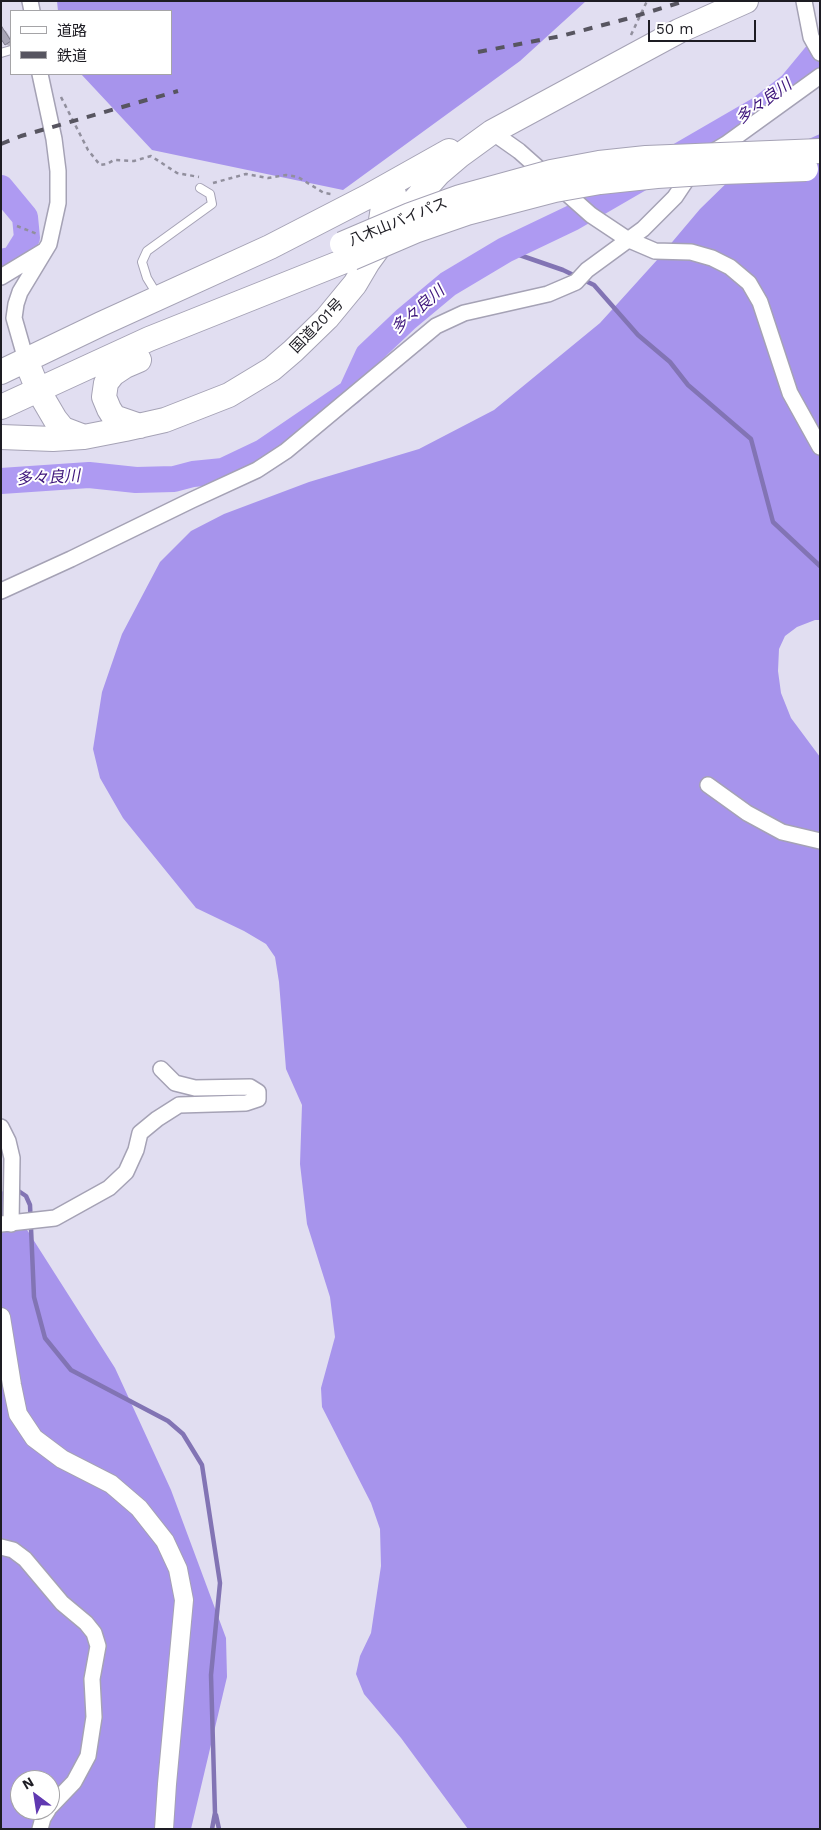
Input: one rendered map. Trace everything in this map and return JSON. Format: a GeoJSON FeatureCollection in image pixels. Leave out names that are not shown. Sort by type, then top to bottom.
{"type":"FeatureCollection","features":[{"type":"Feature","properties":{"kind":"highway","name":"国道201号"},"geometry":{"type":"LineString","coordinates":[[1,372],[32,375],[159,297],[270,247],[380,190],[468,141],[492,132],[679,31],[746,1]]}},
{"type":"Feature","properties":{"kind":"highway","name":"国道201号"},"geometry":{"type":"LineString","coordinates":[[1,437],[53,440],[140,426],[190,411],[229,395],[272,369],[327,318],[355,284],[354,255],[405,211],[439,173],[492,132]]}},
{"type":"Feature","properties":{"kind":"highway","name":"八木山バイパス"},"geometry":{"type":"LineString","coordinates":[[1,390],[32,375],[467,213],[600,182],[815,163]]}},
{"type":"Feature","properties":{"kind":"highway"},"geometry":{"type":"LineString","coordinates":[[354,255],[380,227],[383,207],[380,190],[393,193],[402,200],[405,211]]}},
{"type":"Feature","properties":{"kind":"highway","name":"八木山バイパス"},"geometry":{"type":"LineString","coordinates":[[1,408],[32,375],[149,339],[354,255]]}},
{"type":"Feature","properties":{"kind":"highway"},"geometry":{"type":"LineString","coordinates":[[140,426],[114,417],[109,409],[104,397],[106,383],[112,374],[125,366],[166,350],[224,309]]}},
{"type":"Feature","properties":{"kind":"highway"},"geometry":{"type":"LineString","coordinates":[[32,375],[55,419],[63,429],[84,436]]}},
{"type":"Feature","properties":{"kind":"street"},"geometry":{"type":"LineString","coordinates":[[804,1],[811,37],[820,53]]}},
{"type":"Feature","properties":{"kind":"street"},"geometry":{"type":"LineString","coordinates":[[32,375],[14,318],[16,304],[20,292],[48,244],[58,203],[58,171],[54,139],[40,75]]}},
{"type":"Feature","properties":{"kind":"street"},"geometry":{"type":"LineString","coordinates":[[1,591],[257,470],[286,451],[436,326],[464,313],[548,294],[576,282],[587,270],[643,229],[674,197],[701,158],[726,144],[820,76]]}},
{"type":"Feature","properties":{"kind":"street"},"geometry":{"type":"LineString","coordinates":[[492,132],[519,151],[591,214],[627,239],[655,251],[691,252],[712,258],[730,267],[749,284],[760,302],[790,392],[820,447]]}},
{"type":"Feature","properties":{"kind":"street"},"geometry":{"type":"LineString","coordinates":[[1,276],[48,244]]}},
{"type":"Feature","properties":{"kind":"street"},"geometry":{"type":"LineString","coordinates":[[708,786],[747,813],[782,832],[820,841]]}},
{"type":"Feature","properties":{"kind":"street"},"geometry":{"type":"LineString","coordinates":[[1,1128],[8,1141],[12,1158],[12,1197],[6,1224],[55,1218],[108,1188],[126,1172],[136,1150],[140,1133],[157,1119],[179,1106],[246,1103],[258,1098],[258,1092],[250,1087],[195,1088],[175,1083],[161,1069]]}},
{"type":"Feature","properties":{"kind":"street"},"geometry":{"type":"LineString","coordinates":[[1,1317],[18,1414],[34,1438],[62,1459],[110,1484],[139,1508],[165,1541],[178,1569],[184,1600],[164,1829]]}},
{"type":"Feature","properties":{"kind":"street"},"geometry":{"type":"LineString","coordinates":[[1,1547],[13,1550],[24,1560],[62,1603],[94,1633],[98,1646],[92,1678],[94,1717],[88,1756],[74,1782],[60,1797]]}},
{"type":"Feature","properties":{"kind":"lane"},"geometry":{"type":"LineString","coordinates":[[159,297],[147,278],[142,262],[146,251],[212,204],[210,194],[200,188]]}},
{"type":"Feature","properties":{"kind":"path"},"geometry":{"type":"LineString","coordinates":[[629,41],[646,1]]}},
{"type":"Feature","properties":{"kind":"path"},"geometry":{"type":"LineString","coordinates":[[60,96],[88,150],[100,165],[114,160],[134,161],[151,156],[177,173],[201,178]]}},
{"type":"Feature","properties":{"kind":"path"},"geometry":{"type":"LineString","coordinates":[[208,181],[213,183],[221,182],[246,174],[268,178],[286,175],[298,178],[324,193],[334,194]]}},
{"type":"Feature","properties":{"kind":"path"},"geometry":{"type":"LineString","coordinates":[[17,226],[48,244]]}},
{"type":"Feature","properties":{"kind":"shaded area"},"geometry":{"type":"Polygon","coordinates":[[[57,1],[586,1],[520,61],[343,190],[152,150],[82,75],[172,75],[172,10],[58,10],[57,1]]]}},
{"type":"Feature","properties":{"kind":"shaded area"},"geometry":{"type":"Polygon","coordinates":[[[820,134],[820,620],[797,627],[785,636],[779,649],[778,671],[781,693],[791,718],[820,757],[820,1829],[468,1829],[401,1738],[364,1694],[356,1674],[360,1656],[371,1633],[381,1566],[380,1529],[371,1503],[322,1407],[321,1388],[335,1337],[330,1297],[307,1224],[300,1164],[302,1105],[286,1069],[279,982],[275,957],[266,944],[196,908],[123,818],[100,778],[93,749],[102,692],[122,634],[160,562],[191,531],[224,514],[309,482],[419,449],[494,410],[600,323],[700,209],[741,169],[820,134]]]}},
{"type":"Feature","properties":{"kind":"shaded area"},"geometry":{"type":"Polygon","coordinates":[[[1,1189],[115,1368],[171,1490],[226,1638],[227,1677],[191,1829],[1,1829],[1,1189]]]}},
{"type":"Feature","properties":{"kind":"building"},"geometry":{"type":"Polygon","coordinates":[[[2,27],[10,42],[5,45],[1,39],[2,27]]]}},
{"type":"Feature","properties":{"kind":"waterway","name":"多々良川"},"geometry":{"type":"LineString","coordinates":[[1,481],[89,475],[136,480],[174,479],[193,474],[223,471],[263,452],[351,392],[368,355],[406,319],[448,284],[505,250],[572,218],[760,109],[791,85],[820,50]]}},
{"type":"Feature","properties":{"kind":"waterway"},"geometry":{"type":"LineString","coordinates":[[1,188],[25,217],[27,238],[14,259],[1,262]]}},
{"type":"Feature","properties":{"kind":"waterway"},"geometry":{"type":"LineString","coordinates":[[505,250],[563,270],[594,285],[638,335],[670,362],[688,385],[751,439],[773,522],[820,566]]}},
{"type":"Feature","properties":{"kind":"waterway"},"geometry":{"type":"LineString","coordinates":[[14,1188],[26,1196],[30,1205],[34,1297],[45,1338],[71,1370],[168,1421],[183,1434],[202,1465],[220,1583],[211,1675],[215,1813],[212,1829]]}},
{"type":"Feature","properties":{"kind":"waterway"},"geometry":{"type":"LineString","coordinates":[[216,1815],[219,1829]]}},
{"type":"Feature","properties":{"kind":"railway"},"geometry":{"type":"LineString","coordinates":[[478,52],[561,36],[685,1]]}},
{"type":"Feature","properties":{"kind":"railway"},"geometry":{"type":"LineString","coordinates":[[1,144],[21,136],[178,91]]}}]}
